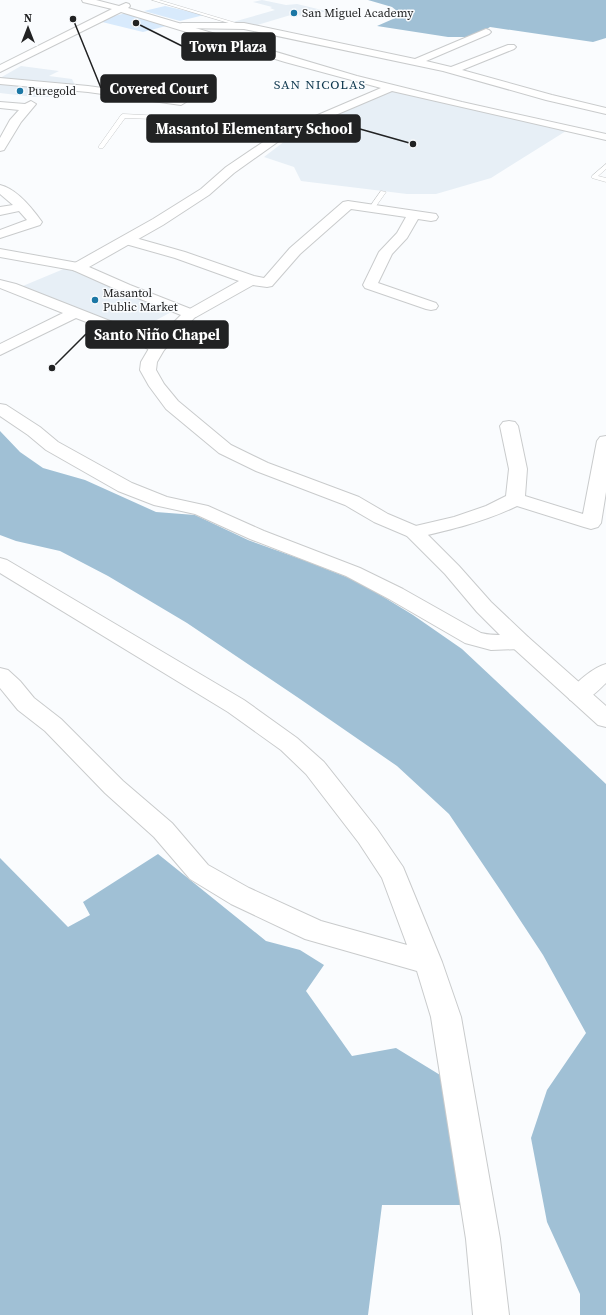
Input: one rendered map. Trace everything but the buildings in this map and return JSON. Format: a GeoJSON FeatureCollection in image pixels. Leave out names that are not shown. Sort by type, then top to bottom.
{"type":"FeatureCollection","features":[{"type":"Feature","properties":{"kind":"street"},"geometry":{"type":"LineString","coordinates":[[86,0],[182,26],[318,68],[514,117],[606,137]]}},
{"type":"Feature","properties":{"kind":"street"},"geometry":{"type":"LineString","coordinates":[[0,69],[120,8],[135,3]]}},
{"type":"Feature","properties":{"kind":"street"},"geometry":{"type":"LineString","coordinates":[[182,26],[244,26],[452,70],[550,98],[606,111]]}},
{"type":"Feature","properties":{"kind":"street"},"geometry":{"type":"LineString","coordinates":[[416,62],[486,32]]}},
{"type":"Feature","properties":{"kind":"street"},"geometry":{"type":"LineString","coordinates":[[452,70],[511,47]]}},
{"type":"Feature","properties":{"kind":"street"},"geometry":{"type":"LineString","coordinates":[[0,81],[88,89],[181,102]]}},
{"type":"Feature","properties":{"kind":"street"},"geometry":{"type":"LineString","coordinates":[[78,267],[127,240],[205,192],[230,170],[282,134],[392,87]]}},
{"type":"Feature","properties":{"kind":"street"},"geometry":{"type":"LineString","coordinates":[[0,105],[30,106],[16,120],[0,148]]}},
{"type":"Feature","properties":{"kind":"street"},"geometry":{"type":"LineString","coordinates":[[0,189],[11,196],[35,222],[0,234]]}},
{"type":"Feature","properties":{"kind":"street"},"geometry":{"type":"LineString","coordinates":[[127,240],[180,255],[251,280],[267,283],[295,251],[348,206],[431,217]]}},
{"type":"Feature","properties":{"kind":"street"},"geometry":{"type":"LineString","coordinates":[[0,211],[22,208]]}},
{"type":"Feature","properties":{"kind":"street"},"geometry":{"type":"LineString","coordinates":[[414,215],[402,235],[386,252],[370,285],[431,306]]}},
{"type":"Feature","properties":{"kind":"street"},"geometry":{"type":"LineString","coordinates":[[0,253],[78,267],[124,288],[191,314]]}},
{"type":"Feature","properties":{"kind":"street"},"geometry":{"type":"LineString","coordinates":[[251,280],[191,314],[157,348],[149,362],[148,370],[157,386],[172,405],[224,448],[262,467],[352,501],[381,518],[414,532],[452,570],[484,607],[520,642],[606,719]]}},
{"type":"Feature","properties":{"kind":"street"},"geometry":{"type":"LineString","coordinates":[[0,284],[76,312],[138,338],[157,348]]}},
{"type":"Feature","properties":{"kind":"street"},"geometry":{"type":"LineString","coordinates":[[0,350],[76,312]]}},
{"type":"Feature","properties":{"kind":"street"},"geometry":{"type":"LineString","coordinates":[[0,409],[34,431],[52,446],[125,487],[162,501],[200,510],[257,535],[353,572],[390,590],[473,638],[491,643],[520,642]]}},
{"type":"Feature","properties":{"kind":"street"},"geometry":{"type":"LineString","coordinates":[[509,426],[518,469],[515,499]]}},
{"type":"Feature","properties":{"kind":"street"},"geometry":{"type":"LineString","coordinates":[[414,532],[459,522],[515,499],[591,523],[606,441]]}},
{"type":"Feature","properties":{"kind":"street"},"geometry":{"type":"LineString","coordinates":[[0,564],[236,706],[289,744],[315,768],[368,836],[394,874],[428,962],[446,1017],[483,1239],[491,1315]]}},
{"type":"Feature","properties":{"kind":"street"},"geometry":{"type":"LineString","coordinates":[[578,695],[606,671]]}},
{"type":"Feature","properties":{"kind":"street"},"geometry":{"type":"LineString","coordinates":[[0,675],[12,686],[26,704],[53,725],[114,787],[163,830],[200,872],[240,896],[315,931],[428,962]]}},
{"type":"Feature","properties":{"kind":"lane"},"geometry":{"type":"LineString","coordinates":[[154,0],[244,26]]}},
{"type":"Feature","properties":{"kind":"lane"},"geometry":{"type":"LineString","coordinates":[[101,146],[123,116],[180,117],[282,134]]}},
{"type":"Feature","properties":{"kind":"lane"},"geometry":{"type":"LineString","coordinates":[[606,166],[594,177],[606,180]]}},
{"type":"Feature","properties":{"kind":"lane"},"geometry":{"type":"LineString","coordinates":[[372,208],[383,192]]}},
{"type":"Feature","properties":{"kind":"shaded area","name":"San Miguel Academy"},"geometry":{"type":"Polygon","coordinates":[[[262,0],[286,5],[297,4],[326,11],[306,17],[294,14],[251,27],[233,22],[275,10],[270,8],[272,7],[253,2],[262,0]]]}},
{"type":"Feature","properties":{"kind":"shaded area"},"geometry":{"type":"Polygon","coordinates":[[[368,0],[606,0],[606,38],[593,42],[490,27],[474,37],[448,37],[377,26],[402,15],[392,7],[368,0]]]}},
{"type":"Feature","properties":{"kind":"shaded area"},"geometry":{"type":"Polygon","coordinates":[[[165,6],[204,15],[180,21],[144,11],[165,6]]]}},
{"type":"Feature","properties":{"kind":"shaded area"},"geometry":{"type":"Polygon","coordinates":[[[126,13],[170,25],[143,32],[102,22],[110,17],[126,13]]]}},
{"type":"Feature","properties":{"kind":"shaded area","name":"Puregold"},"geometry":{"type":"Polygon","coordinates":[[[21,66],[59,71],[49,76],[72,79],[76,87],[63,97],[33,97],[0,93],[0,78],[21,66]]]}},
{"type":"Feature","properties":{"kind":"shaded area"},"geometry":{"type":"Polygon","coordinates":[[[394,90],[566,131],[491,178],[436,194],[407,194],[301,181],[294,167],[264,157],[298,131],[394,90]]]}},
{"type":"Feature","properties":{"kind":"shaded area","name":"Masantol Public Market"},"geometry":{"type":"Polygon","coordinates":[[[66,268],[173,311],[131,334],[18,288],[66,268]]]}},
{"type":"Feature","properties":{"kind":"shaded area"},"geometry":{"type":"Polygon","coordinates":[[[0,431],[20,452],[43,468],[85,480],[156,512],[195,515],[248,540],[359,582],[413,615],[462,649],[606,784],[606,1315],[580,1315],[580,1294],[547,1222],[531,1138],[547,1090],[586,1033],[543,955],[449,814],[397,766],[187,623],[108,576],[60,551],[16,541],[0,535],[0,431]]]}},
{"type":"Feature","properties":{"kind":"shaded area"},"geometry":{"type":"Polygon","coordinates":[[[158,854],[266,941],[300,950],[324,965],[306,991],[352,1056],[396,1048],[445,1078],[462,1205],[382,1205],[368,1315],[0,1315],[0,858],[68,927],[90,915],[83,902],[158,854]]]}},
{"type":"Feature","properties":{"kind":"place","name":"San Miguel Academy"},"geometry":{"type":"Point","coordinates":[294,13]}},
{"type":"Feature","properties":{"kind":"place","name":"Covered Court"},"geometry":{"type":"Point","coordinates":[73,19]}},
{"type":"Feature","properties":{"kind":"place","name":"Town Plaza"},"geometry":{"type":"Point","coordinates":[136,23]}},
{"type":"Feature","properties":{"kind":"place","name":"Puregold"},"geometry":{"type":"Point","coordinates":[20,91]}},
{"type":"Feature","properties":{"kind":"place","name":"Masantol Elementary School"},"geometry":{"type":"Point","coordinates":[413,144]}},
{"type":"Feature","properties":{"kind":"place","name":"Masantol Public Market"},"geometry":{"type":"Point","coordinates":[95,300]}},
{"type":"Feature","properties":{"kind":"place","name":"Santo Niño Chapel"},"geometry":{"type":"Point","coordinates":[52,368]}},
{"type":"Feature","properties":{"kind":"district","name":"SAN NICOLAS"},"geometry":{"type":"Point","coordinates":[320,84]}}]}
